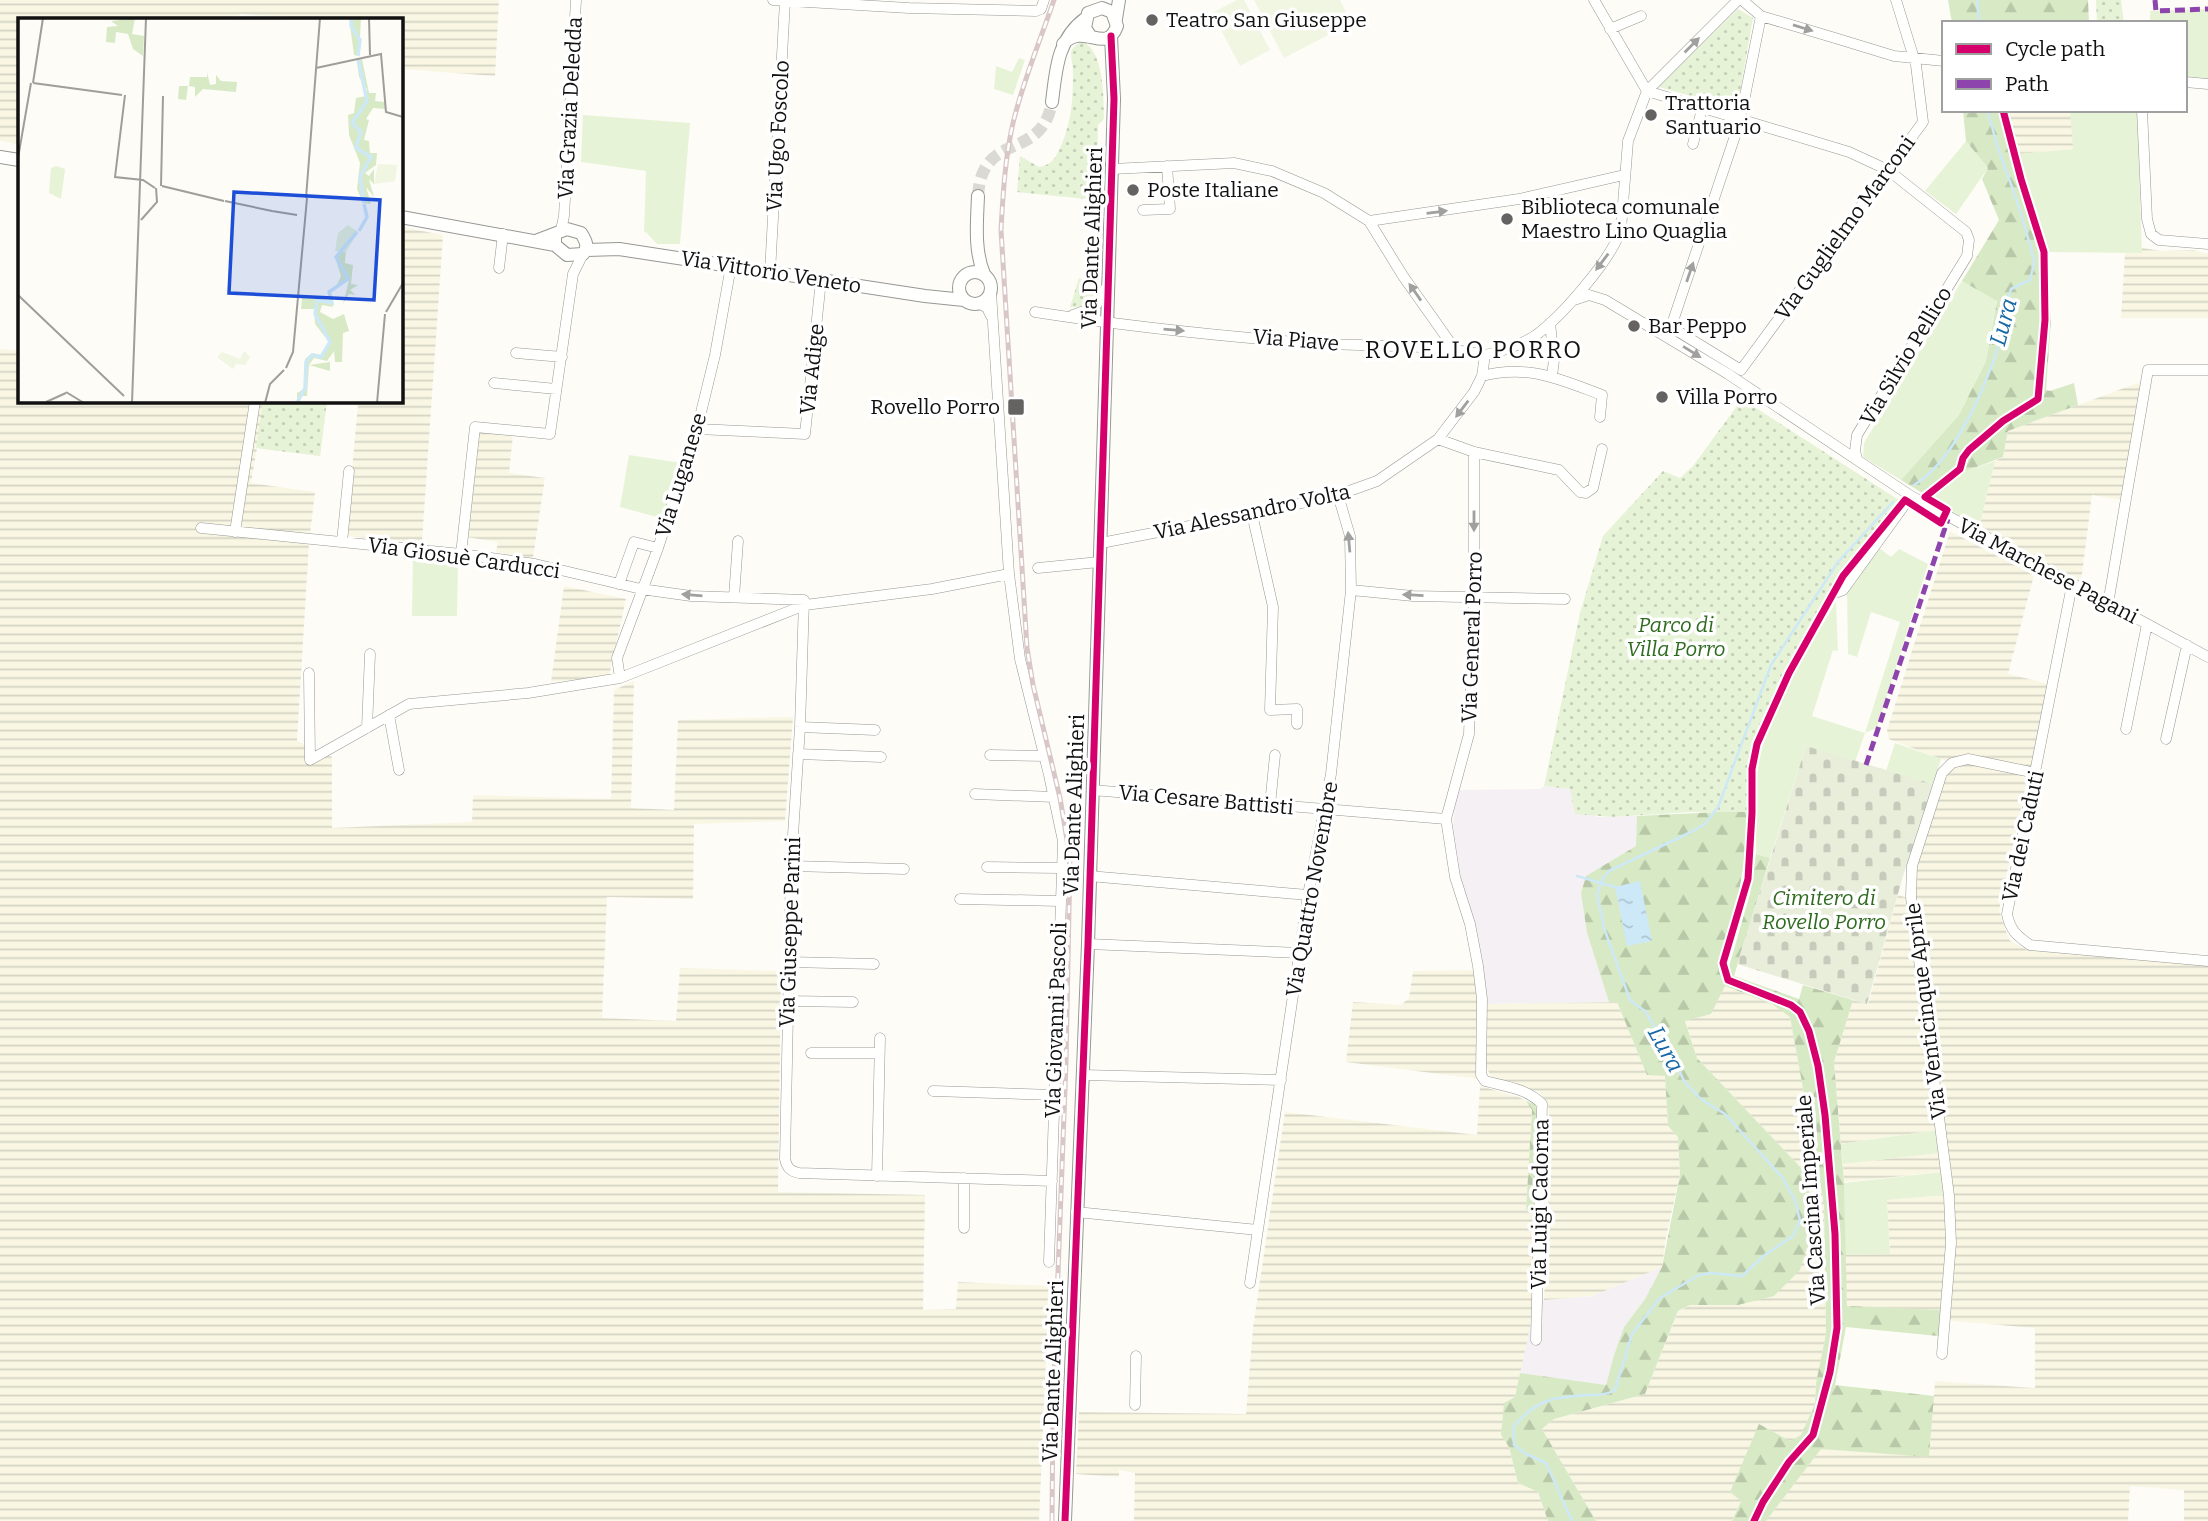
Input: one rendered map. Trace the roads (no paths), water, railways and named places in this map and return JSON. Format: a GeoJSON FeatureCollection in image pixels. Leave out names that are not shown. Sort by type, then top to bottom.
{"type":"FeatureCollection","features":[{"type":"Feature","properties":{"kind":"street","name":"Via Grazia Deledda"},"geometry":{"type":"LineString","coordinates":[[561,235],[576,0]]}},
{"type":"Feature","properties":{"kind":"street"},"geometry":{"type":"LineString","coordinates":[[772,0],[844,2],[909,8],[1036,11],[1041,9],[1044,0]]}},
{"type":"Feature","properties":{"kind":"street"},"geometry":{"type":"LineString","coordinates":[[1594,0],[1647,91],[1849,152],[1888,170]]}},
{"type":"Feature","properties":{"kind":"street"},"geometry":{"type":"LineString","coordinates":[[1600,417],[1602,395],[1536,372],[1503,372],[1482,376],[1485,355],[1521,343],[1550,323],[1603,262],[1618,239],[1628,141],[1647,91],[1740,0],[1761,16],[1894,55],[1942,61]]}},
{"type":"Feature","properties":{"kind":"street","name":"Via Guglielmo Marconi"},"geometry":{"type":"LineString","coordinates":[[1669,332],[1741,370],[1923,122],[1913,58],[1896,0]]}},
{"type":"Feature","properties":{"kind":"street","name":"Via Ugo Foscolo"},"geometry":{"type":"LineString","coordinates":[[770,272],[785,1]]}},
{"type":"Feature","properties":{"kind":"street"},"geometry":{"type":"LineString","coordinates":[[1052,102],[1058,59],[1063,44],[1073,28],[1092,10],[1114,2]]}},
{"type":"Feature","properties":{"kind":"street","name":"Via Dante Alighieri"},"geometry":{"type":"LineString","coordinates":[[1065,1521],[1101,543],[1113,90],[1111,36],[1116,26],[1112,12],[1114,2]]}},
{"type":"Feature","properties":{"kind":"street"},"geometry":{"type":"LineString","coordinates":[[1610,29],[1641,16]]}},
{"type":"Feature","properties":{"kind":"street"},"geometry":{"type":"LineString","coordinates":[[1669,332],[1740,121],[1761,16]]}},
{"type":"Feature","properties":{"kind":"street","name":"Via Dante Alighieri"},"geometry":{"type":"LineString","coordinates":[[1086,18],[1085,28],[1099,44],[1106,58],[1113,90]]}},
{"type":"Feature","properties":{"kind":"street"},"geometry":{"type":"LineString","coordinates":[[1063,44],[1071,37],[1080,35],[1102,40],[1111,36]]}},
{"type":"Feature","properties":{"kind":"street"},"geometry":{"type":"LineString","coordinates":[[2187,82],[2208,84]]}},
{"type":"Feature","properties":{"kind":"street"},"geometry":{"type":"LineString","coordinates":[[1693,144],[1702,109]]}},
{"type":"Feature","properties":{"kind":"street"},"geometry":{"type":"LineString","coordinates":[[2142,112],[2147,219],[2151,234],[2159,240],[2208,244]]}},
{"type":"Feature","properties":{"kind":"street"},"geometry":{"type":"LineString","coordinates":[[0,157],[18,160]]}},
{"type":"Feature","properties":{"kind":"street"},"geometry":{"type":"LineString","coordinates":[[1111,169],[1234,163],[1254,166],[1324,193],[1369,220],[1454,348]]}},
{"type":"Feature","properties":{"kind":"street"},"geometry":{"type":"LineString","coordinates":[[1143,210],[1170,209],[1167,166]]}},
{"type":"Feature","properties":{"kind":"street","name":"Via Silvio Pellico"},"geometry":{"type":"LineString","coordinates":[[1857,459],[1857,435],[1967,256],[1969,240],[1966,232],[1888,170]]}},
{"type":"Feature","properties":{"kind":"street"},"geometry":{"type":"LineString","coordinates":[[1369,220],[1519,200],[1624,175]]}},
{"type":"Feature","properties":{"kind":"street"},"geometry":{"type":"LineString","coordinates":[[977,235],[959,294],[971,304],[985,300],[991,292],[990,281],[980,263],[977,235],[978,197]]}},
{"type":"Feature","properties":{"kind":"street"},"geometry":{"type":"LineString","coordinates":[[402,217],[538,240],[561,235],[585,248]]}},
{"type":"Feature","properties":{"kind":"street"},"geometry":{"type":"LineString","coordinates":[[499,268],[503,234]]}},
{"type":"Feature","properties":{"kind":"street"},"geometry":{"type":"LineString","coordinates":[[561,235],[567,255],[575,267]]}},
{"type":"Feature","properties":{"kind":"street"},"geometry":{"type":"LineString","coordinates":[[567,255],[585,248]]}},
{"type":"Feature","properties":{"kind":"street"},"geometry":{"type":"LineString","coordinates":[[461,554],[475,427],[551,434],[575,267],[585,248]]}},
{"type":"Feature","properties":{"kind":"street","name":"Via Vittorio Veneto"},"geometry":{"type":"LineString","coordinates":[[585,248],[606,248],[964,300]]}},
{"type":"Feature","properties":{"kind":"street","name":"Via Luganese"},"geometry":{"type":"LineString","coordinates":[[621,678],[617,658],[658,548],[697,429],[732,266]]}},
{"type":"Feature","properties":{"kind":"street"},"geometry":{"type":"LineString","coordinates":[[937,296],[949,292],[963,278],[976,271],[984,274]]}},
{"type":"Feature","properties":{"kind":"street","name":"Via Adige"},"geometry":{"type":"LineString","coordinates":[[697,429],[805,434],[821,280]]}},
{"type":"Feature","properties":{"kind":"street"},"geometry":{"type":"LineString","coordinates":[[1063,317],[1092,309],[1107,286]]}},
{"type":"Feature","properties":{"kind":"street","name":"Via Giovanni Pascoli"},"geometry":{"type":"LineString","coordinates":[[991,292],[1009,574],[1020,659],[1063,841],[1049,1262]]}},
{"type":"Feature","properties":{"kind":"street","name":"Via Marchese Pagani"},"geometry":{"type":"LineString","coordinates":[[1567,304],[1584,295],[1597,297],[1669,332],[1911,496],[2208,657]]}},
{"type":"Feature","properties":{"kind":"street"},"geometry":{"type":"LineString","coordinates":[[979,303],[987,308],[992,317]]}},
{"type":"Feature","properties":{"kind":"street"},"geometry":{"type":"LineString","coordinates":[[1035,312],[1106,324]]}},
{"type":"Feature","properties":{"kind":"street"},"geometry":{"type":"LineString","coordinates":[[1550,323],[1555,360],[1552,376]]}},
{"type":"Feature","properties":{"kind":"street","name":"Via Piave"},"geometry":{"type":"LineString","coordinates":[[1106,324],[1310,343],[1454,348],[1485,355]]}},
{"type":"Feature","properties":{"kind":"street"},"geometry":{"type":"LineString","coordinates":[[516,353],[562,358]]}},
{"type":"Feature","properties":{"kind":"street"},"geometry":{"type":"LineString","coordinates":[[2109,604],[2148,370],[2208,370]]}},
{"type":"Feature","properties":{"kind":"street","name":"Via Alessandro Volta"},"geometry":{"type":"LineString","coordinates":[[1101,543],[1338,495],[1377,481],[1438,439],[1463,408],[1482,376]]}},
{"type":"Feature","properties":{"kind":"street"},"geometry":{"type":"LineString","coordinates":[[494,383],[556,389]]}},
{"type":"Feature","properties":{"kind":"street"},"geometry":{"type":"LineString","coordinates":[[235,532],[255,402]]}},
{"type":"Feature","properties":{"kind":"street"},"geometry":{"type":"LineString","coordinates":[[1438,439],[1474,452],[1559,470],[1580,492],[1586,493],[1593,488],[1602,449]]}},
{"type":"Feature","properties":{"kind":"street","name":"Via General Porro"},"geometry":{"type":"LineString","coordinates":[[1446,819],[1469,734],[1475,597],[1474,452]]}},
{"type":"Feature","properties":{"kind":"street"},"geometry":{"type":"LineString","coordinates":[[342,542],[349,471]]}},
{"type":"Feature","properties":{"kind":"street","name":"Via Quattro Novembre"},"geometry":{"type":"LineString","coordinates":[[1250,1283],[1308,895],[1331,774],[1351,590],[1350,536],[1338,495]]}},
{"type":"Feature","properties":{"kind":"street"},"geometry":{"type":"LineString","coordinates":[[1835,593],[1843,590],[1911,496]]}},
{"type":"Feature","properties":{"kind":"street"},"geometry":{"type":"LineString","coordinates":[[1252,514],[1273,607],[1270,710],[1297,709],[1297,724]]}},
{"type":"Feature","properties":{"kind":"street","name":"Via Giosuè Carducci"},"geometry":{"type":"LineString","coordinates":[[201,528],[461,554],[535,564],[641,589],[691,596],[804,600],[805,605]]}},
{"type":"Feature","properties":{"kind":"street"},"geometry":{"type":"LineString","coordinates":[[620,584],[634,541],[658,548]]}},
{"type":"Feature","properties":{"kind":"street"},"geometry":{"type":"LineString","coordinates":[[734,597],[738,541]]}},
{"type":"Feature","properties":{"kind":"street"},"geometry":{"type":"LineString","coordinates":[[1038,568],[1099,562]]}},
{"type":"Feature","properties":{"kind":"street"},"geometry":{"type":"LineString","coordinates":[[309,673],[310,760],[409,704],[527,693],[621,678],[805,605],[932,589],[1009,574]]}},
{"type":"Feature","properties":{"kind":"street","name":"Via dei Caduti"},"geometry":{"type":"LineString","coordinates":[[2072,585],[2007,914],[2010,928],[2030,945],[2208,961]]}},
{"type":"Feature","properties":{"kind":"street"},"geometry":{"type":"LineString","coordinates":[[1351,590],[1413,596],[1565,599]]}},
{"type":"Feature","properties":{"kind":"street","name":"Via Giuseppe Parini"},"geometry":{"type":"LineString","coordinates":[[805,605],[791,866],[787,1166],[791,1171],[799,1173],[1052,1181]]}},
{"type":"Feature","properties":{"kind":"street"},"geometry":{"type":"LineString","coordinates":[[2126,729],[2147,624]]}},
{"type":"Feature","properties":{"kind":"street"},"geometry":{"type":"LineString","coordinates":[[2166,739],[2187,645]]}},
{"type":"Feature","properties":{"kind":"street"},"geometry":{"type":"LineString","coordinates":[[367,728],[370,654]]}},
{"type":"Feature","properties":{"kind":"street"},"geometry":{"type":"LineString","coordinates":[[389,715],[399,769]]}},
{"type":"Feature","properties":{"kind":"street"},"geometry":{"type":"LineString","coordinates":[[800,727],[875,730]]}},
{"type":"Feature","properties":{"kind":"street"},"geometry":{"type":"LineString","coordinates":[[798,754],[881,757]]}},
{"type":"Feature","properties":{"kind":"street"},"geometry":{"type":"LineString","coordinates":[[990,755],[1045,756]]}},
{"type":"Feature","properties":{"kind":"street"},"geometry":{"type":"LineString","coordinates":[[1270,805],[1275,755]]}},
{"type":"Feature","properties":{"kind":"street","name":"Via Venticinque Aprile"},"geometry":{"type":"LineString","coordinates":[[1942,1354],[1951,1243],[1948,1195],[1911,897],[1912,866],[1942,773],[1952,763],[1968,758],[2036,773]]}},
{"type":"Feature","properties":{"kind":"street","name":"Via Cesare Battisti"},"geometry":{"type":"LineString","coordinates":[[1091,790],[1446,819]]}},
{"type":"Feature","properties":{"kind":"street"},"geometry":{"type":"LineString","coordinates":[[975,794],[1054,797]]}},
{"type":"Feature","properties":{"kind":"street","name":"Via Luigi Cadorna"},"geometry":{"type":"LineString","coordinates":[[1446,819],[1455,877],[1470,924],[1478,966],[1482,999],[1481,1075],[1485,1081],[1524,1091],[1536,1097],[1542,1104],[1536,1340]]}},
{"type":"Feature","properties":{"kind":"street"},"geometry":{"type":"LineString","coordinates":[[791,866],[904,869]]}},
{"type":"Feature","properties":{"kind":"street"},"geometry":{"type":"LineString","coordinates":[[986,867],[1062,869]]}},
{"type":"Feature","properties":{"kind":"street"},"geometry":{"type":"LineString","coordinates":[[1089,876],[1308,895]]}},
{"type":"Feature","properties":{"kind":"street"},"geometry":{"type":"LineString","coordinates":[[960,899],[1060,901]]}},
{"type":"Feature","properties":{"kind":"street"},"geometry":{"type":"LineString","coordinates":[[1088,944],[1300,953]]}},
{"type":"Feature","properties":{"kind":"street"},"geometry":{"type":"LineString","coordinates":[[789,962],[874,964]]}},
{"type":"Feature","properties":{"kind":"street"},"geometry":{"type":"LineString","coordinates":[[788,1001],[853,1002]]}},
{"type":"Feature","properties":{"kind":"street"},"geometry":{"type":"LineString","coordinates":[[877,1176],[880,1038]]}},
{"type":"Feature","properties":{"kind":"street"},"geometry":{"type":"LineString","coordinates":[[811,1053],[880,1053]]}},
{"type":"Feature","properties":{"kind":"street"},"geometry":{"type":"LineString","coordinates":[[1083,1075],[1281,1080]]}},
{"type":"Feature","properties":{"kind":"street"},"geometry":{"type":"LineString","coordinates":[[933,1091],[1054,1095]]}},
{"type":"Feature","properties":{"kind":"street"},"geometry":{"type":"LineString","coordinates":[[964,1178],[964,1228]]}},
{"type":"Feature","properties":{"kind":"street"},"geometry":{"type":"LineString","coordinates":[[1076,1212],[1258,1230]]}},
{"type":"Feature","properties":{"kind":"street"},"geometry":{"type":"LineString","coordinates":[[1135,1405],[1136,1356]]}},
{"type":"Feature","properties":{"kind":"water"},"geometry":{"type":"Polygon","coordinates":[[[1640,881],[1652,941],[1627,946],[1615,887],[1640,881]]]}},
{"type":"Feature","properties":{"kind":"waterway","name":"Lura"},"geometry":{"type":"LineString","coordinates":[[1977,0],[1979,21]]}},
{"type":"Feature","properties":{"kind":"waterway","name":"Lura"},"geometry":{"type":"LineString","coordinates":[[1914,485],[1945,455],[1972,412],[2000,341],[2011,289],[2030,280],[2034,263],[1988,112]]}},
{"type":"Feature","properties":{"kind":"waterway","name":"Lura"},"geometry":{"type":"LineString","coordinates":[[1572,1521],[1546,1463],[1514,1445],[1513,1427],[1530,1410],[1546,1401],[1615,1390],[1632,1334],[1660,1298],[1699,1275],[1711,1273],[1742,1276],[1766,1254],[1793,1236],[1800,1221],[1795,1200],[1782,1177],[1725,1114],[1701,1099],[1684,1081],[1670,1051],[1645,1011],[1630,1000],[1604,928],[1597,894],[1609,871],[1705,824],[1718,807],[1771,665],[1838,562],[1893,502]]}},
{"type":"Feature","properties":{"kind":"waterway"},"geometry":{"type":"LineString","coordinates":[[1577,876],[1615,887]]}},
{"type":"Feature","properties":{"kind":"tunnel"},"geometry":{"type":"LineString","coordinates":[[978,196],[982,175],[990,162],[1000,153],[1036,133],[1046,121],[1052,102]]}},
{"type":"Feature","properties":{"kind":"railway"},"geometry":{"type":"LineString","coordinates":[[1052,1521],[1053,1404],[1066,1062],[1070,858],[1060,798],[1027,648],[1001,230],[1006,163],[1013,123],[1054,0]]}},
{"type":"Feature","properties":{"kind":"place","name":"Teatro San Giuseppe"},"geometry":{"type":"Point","coordinates":[1152,20]}},
{"type":"Feature","properties":{"kind":"place","name":"Trattoria Santuario"},"geometry":{"type":"Point","coordinates":[1651,115]}},
{"type":"Feature","properties":{"kind":"place","name":"Poste Italiane"},"geometry":{"type":"Point","coordinates":[1133,190]}},
{"type":"Feature","properties":{"kind":"place","name":"Biblioteca comunale Maestro Lino Quaglia"},"geometry":{"type":"Point","coordinates":[1507,219]}},
{"type":"Feature","properties":{"kind":"place","name":"Bar Peppo"},"geometry":{"type":"Point","coordinates":[1634,326]}},
{"type":"Feature","properties":{"kind":"place","name":"Villa Porro"},"geometry":{"type":"Point","coordinates":[1662,397]}},
{"type":"Feature","properties":{"kind":"place","name":"Rovello Porro"},"geometry":{"type":"Point","coordinates":[1016,407]}},
{"type":"Feature","properties":{"kind":"district","name":"ROVELLO PORRO"},"geometry":{"type":"Point","coordinates":[1474,350]}},
{"type":"Feature","properties":{"kind":"park label","name":"Parco di Villa Porro"},"geometry":{"type":"Point","coordinates":[1676,637]}},
{"type":"Feature","properties":{"kind":"park label","name":"Cimitero di Rovello Porro"},"geometry":{"type":"Point","coordinates":[1824,910]}}]}
